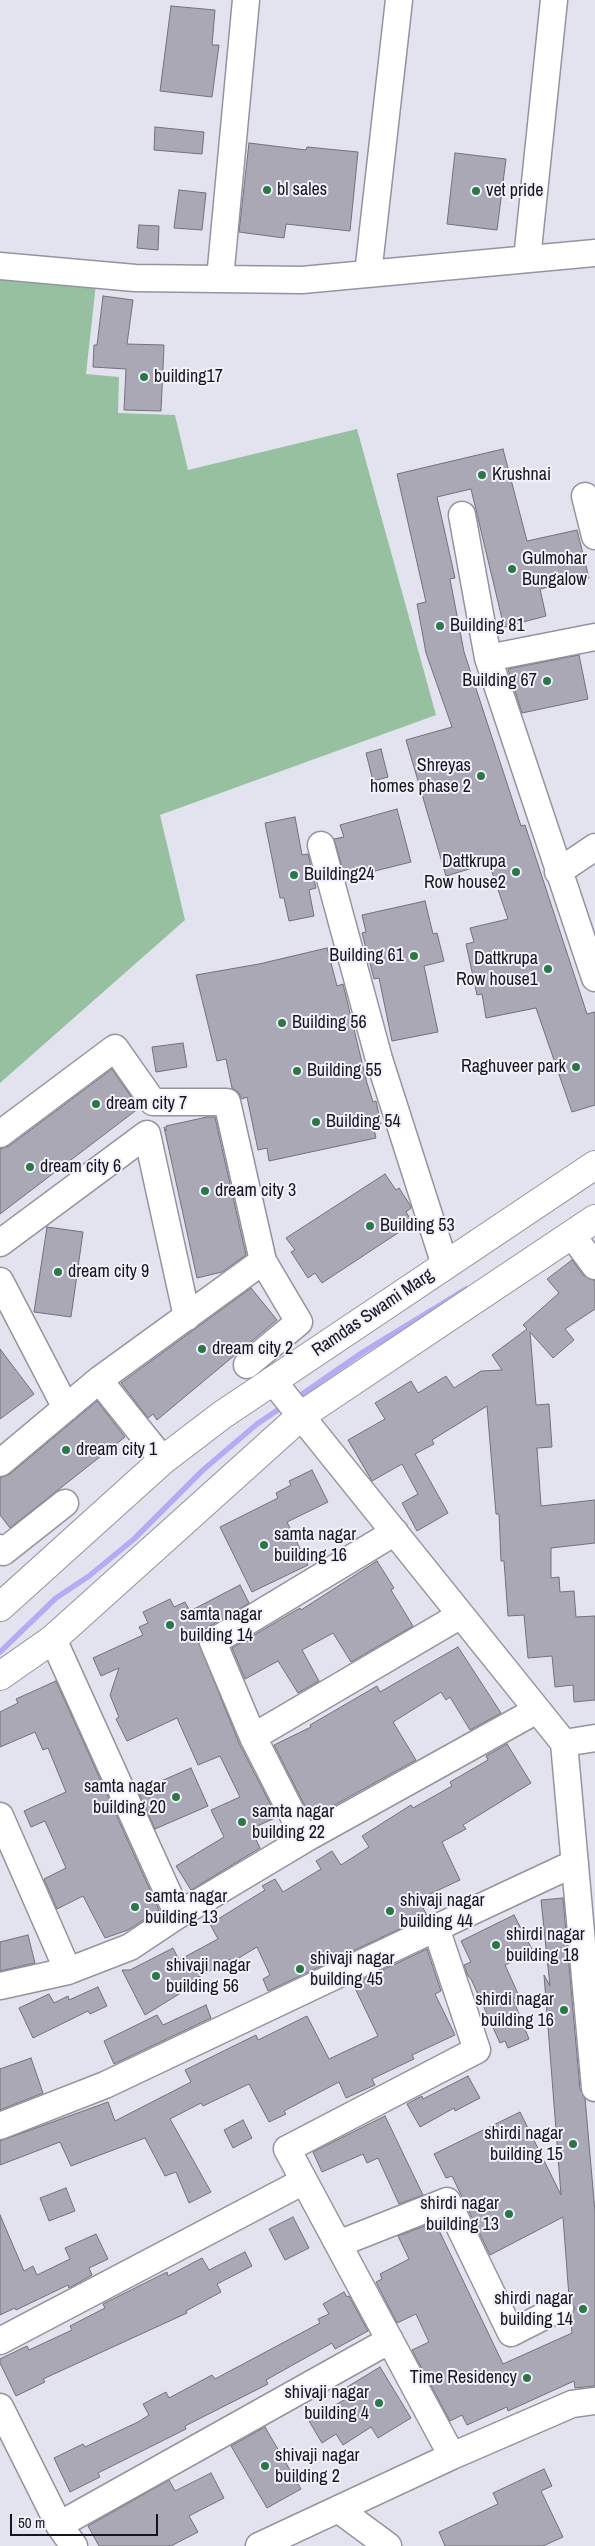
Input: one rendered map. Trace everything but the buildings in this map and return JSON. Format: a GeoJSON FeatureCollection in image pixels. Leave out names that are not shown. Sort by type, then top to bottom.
{"type":"FeatureCollection","features":[{"type":"Feature","properties":{"kind":"main road","name":"Ramdas Swami Marg"},"geometry":{"type":"LineString","coordinates":[[0,1607],[163,1460],[222,1415],[277,1386],[445,1265],[595,1165]]}},
{"type":"Feature","properties":{"kind":"main road"},"geometry":{"type":"LineString","coordinates":[[0,1676],[53,1639],[300,1413],[595,1219]]}},
{"type":"Feature","properties":{"kind":"street"},"geometry":{"type":"LineString","coordinates":[[220,279],[246,0]]}},
{"type":"Feature","properties":{"kind":"street"},"geometry":{"type":"LineString","coordinates":[[368,274],[399,0]]}},
{"type":"Feature","properties":{"kind":"street"},"geometry":{"type":"LineString","coordinates":[[528,259],[554,0]]}},
{"type":"Feature","properties":{"kind":"street"},"geometry":{"type":"LineString","coordinates":[[0,266],[135,278],[302,280],[595,253]]}},
{"type":"Feature","properties":{"kind":"street"},"geometry":{"type":"LineString","coordinates":[[585,496],[595,536]]}},
{"type":"Feature","properties":{"kind":"street"},"geometry":{"type":"LineString","coordinates":[[462,515],[488,658],[595,978]]}},
{"type":"Feature","properties":{"kind":"street"},"geometry":{"type":"LineString","coordinates":[[488,658],[595,637]]}},
{"type":"Feature","properties":{"kind":"street"},"geometry":{"type":"LineString","coordinates":[[321,845],[379,1059],[445,1265]]}},
{"type":"Feature","properties":{"kind":"street"},"geometry":{"type":"LineString","coordinates":[[558,872],[595,847]]}},
{"type":"Feature","properties":{"kind":"street"},"geometry":{"type":"LineString","coordinates":[[0,1134],[116,1048],[153,1102],[147,1134],[187,1316]]}},
{"type":"Feature","properties":{"kind":"street"},"geometry":{"type":"LineString","coordinates":[[153,1102],[227,1102],[263,1261],[299,1322],[247,1365]]}},
{"type":"Feature","properties":{"kind":"street"},"geometry":{"type":"LineString","coordinates":[[0,1243],[147,1134]]}},
{"type":"Feature","properties":{"kind":"street"},"geometry":{"type":"LineString","coordinates":[[572,1235],[595,1266]]}},
{"type":"Feature","properties":{"kind":"street"},"geometry":{"type":"LineString","coordinates":[[0,1463],[99,1380],[263,1261]]}},
{"type":"Feature","properties":{"kind":"street"},"geometry":{"type":"LineString","coordinates":[[0,1281],[66,1408]]}},
{"type":"Feature","properties":{"kind":"street"},"geometry":{"type":"LineString","coordinates":[[99,1380],[163,1460]]}},
{"type":"Feature","properties":{"kind":"street"},"geometry":{"type":"LineString","coordinates":[[277,1386],[564,1743],[595,2088]]}},
{"type":"Feature","properties":{"kind":"street"},"geometry":{"type":"LineString","coordinates":[[0,1548],[3,1552],[65,1503]]}},
{"type":"Feature","properties":{"kind":"street"},"geometry":{"type":"LineString","coordinates":[[305,1839],[253,1738],[213,1642],[395,1532]]}},
{"type":"Feature","properties":{"kind":"street"},"geometry":{"type":"LineString","coordinates":[[253,1738],[461,1615]]}},
{"type":"Feature","properties":{"kind":"street"},"geometry":{"type":"LineString","coordinates":[[53,1639],[178,1915]]}},
{"type":"Feature","properties":{"kind":"street"},"geometry":{"type":"LineString","coordinates":[[0,1986],[68,1971],[130,1947],[178,1915],[305,1839],[537,1710]]}},
{"type":"Feature","properties":{"kind":"street"},"geometry":{"type":"LineString","coordinates":[[564,1743],[595,1738]]}},
{"type":"Feature","properties":{"kind":"street"},"geometry":{"type":"LineString","coordinates":[[0,1816],[68,1971]]}},
{"type":"Feature","properties":{"kind":"street"},"geometry":{"type":"LineString","coordinates":[[0,2126],[104,2085],[575,1864]]}},
{"type":"Feature","properties":{"kind":"street"},"geometry":{"type":"LineString","coordinates":[[436,1928],[477,2050],[287,2149],[452,2456]]}},
{"type":"Feature","properties":{"kind":"street"},"geometry":{"type":"LineString","coordinates":[[0,2341],[304,2181]]}},
{"type":"Feature","properties":{"kind":"street"},"geometry":{"type":"LineString","coordinates":[[338,2244],[447,2201],[511,2333],[560,2308]]}},
{"type":"Feature","properties":{"kind":"street"},"geometry":{"type":"LineString","coordinates":[[0,2407],[67,2536],[390,2340]]}},
{"type":"Feature","properties":{"kind":"street"},"geometry":{"type":"LineString","coordinates":[[259,2546],[452,2456],[572,2404],[595,2401]]}},
{"type":"Feature","properties":{"kind":"street"},"geometry":{"type":"LineString","coordinates":[[338,2508],[388,2546]]}},
{"type":"Feature","properties":{"kind":"green space"},"geometry":{"type":"Polygon","coordinates":[[[0,266],[97,275],[86,374],[119,377],[118,413],[175,415],[188,470],[357,429],[436,715],[160,815],[185,920],[0,1083],[0,266]]]}},
{"type":"Feature","properties":{"kind":"waterway"},"geometry":{"type":"LineString","coordinates":[[295,1399],[363,1352],[466,1289]]}},
{"type":"Feature","properties":{"kind":"waterway"},"geometry":{"type":"LineString","coordinates":[[0,1652],[56,1598],[89,1576],[134,1539],[203,1470],[257,1424],[285,1405]]}},
{"type":"Feature","properties":{"kind":"place","name":"bl sales"},"geometry":{"type":"Point","coordinates":[267,190]}},
{"type":"Feature","properties":{"kind":"place","name":"vet pride"},"geometry":{"type":"Point","coordinates":[476,191]}},
{"type":"Feature","properties":{"kind":"place","name":"building17"},"geometry":{"type":"Point","coordinates":[144,377]}},
{"type":"Feature","properties":{"kind":"place","name":"Krushnai"},"geometry":{"type":"Point","coordinates":[482,475]}},
{"type":"Feature","properties":{"kind":"place","name":"Gulmohar Bungalow"},"geometry":{"type":"Point","coordinates":[512,569]}},
{"type":"Feature","properties":{"kind":"place","name":"Building 81"},"geometry":{"type":"Point","coordinates":[440,626]}},
{"type":"Feature","properties":{"kind":"place","name":"Building 67"},"geometry":{"type":"Point","coordinates":[547,681]}},
{"type":"Feature","properties":{"kind":"place","name":"Shreyas homes phase 2"},"geometry":{"type":"Point","coordinates":[481,776]}},
{"type":"Feature","properties":{"kind":"place","name":"Dattkrupa Row house2"},"geometry":{"type":"Point","coordinates":[516,872]}},
{"type":"Feature","properties":{"kind":"place","name":"Building24"},"geometry":{"type":"Point","coordinates":[294,875]}},
{"type":"Feature","properties":{"kind":"place","name":"Building 61"},"geometry":{"type":"Point","coordinates":[414,956]}},
{"type":"Feature","properties":{"kind":"place","name":"Dattkrupa Row house1"},"geometry":{"type":"Point","coordinates":[548,969]}},
{"type":"Feature","properties":{"kind":"place","name":"Building 56"},"geometry":{"type":"Point","coordinates":[282,1023]}},
{"type":"Feature","properties":{"kind":"place","name":"Raghuveer park"},"geometry":{"type":"Point","coordinates":[576,1067]}},
{"type":"Feature","properties":{"kind":"place","name":"Building 55"},"geometry":{"type":"Point","coordinates":[297,1071]}},
{"type":"Feature","properties":{"kind":"place","name":"dream city 7"},"geometry":{"type":"Point","coordinates":[96,1104]}},
{"type":"Feature","properties":{"kind":"place","name":"Building 54"},"geometry":{"type":"Point","coordinates":[316,1122]}},
{"type":"Feature","properties":{"kind":"place","name":"dream city 6"},"geometry":{"type":"Point","coordinates":[30,1167]}},
{"type":"Feature","properties":{"kind":"place","name":"dream city 3"},"geometry":{"type":"Point","coordinates":[205,1191]}},
{"type":"Feature","properties":{"kind":"place","name":"Building 53"},"geometry":{"type":"Point","coordinates":[370,1226]}},
{"type":"Feature","properties":{"kind":"place","name":"dream city 9"},"geometry":{"type":"Point","coordinates":[58,1272]}},
{"type":"Feature","properties":{"kind":"place","name":"dream city 2"},"geometry":{"type":"Point","coordinates":[202,1349]}},
{"type":"Feature","properties":{"kind":"place","name":"dream city 1"},"geometry":{"type":"Point","coordinates":[66,1450]}},
{"type":"Feature","properties":{"kind":"place","name":"samta nagar building 16"},"geometry":{"type":"Point","coordinates":[264,1545]}},
{"type":"Feature","properties":{"kind":"place","name":"samta nagar building 14"},"geometry":{"type":"Point","coordinates":[170,1625]}},
{"type":"Feature","properties":{"kind":"place","name":"samta nagar building 20"},"geometry":{"type":"Point","coordinates":[176,1797]}},
{"type":"Feature","properties":{"kind":"place","name":"samta nagar building 22"},"geometry":{"type":"Point","coordinates":[242,1822]}},
{"type":"Feature","properties":{"kind":"place","name":"samta nagar building 13"},"geometry":{"type":"Point","coordinates":[135,1907]}},
{"type":"Feature","properties":{"kind":"place","name":"shivaji nagar building 44"},"geometry":{"type":"Point","coordinates":[390,1911]}},
{"type":"Feature","properties":{"kind":"place","name":"shirdi nagar building 18"},"geometry":{"type":"Point","coordinates":[496,1945]}},
{"type":"Feature","properties":{"kind":"place","name":"shivaji nagar building 45"},"geometry":{"type":"Point","coordinates":[300,1969]}},
{"type":"Feature","properties":{"kind":"place","name":"shivaji nagar building 56"},"geometry":{"type":"Point","coordinates":[156,1976]}},
{"type":"Feature","properties":{"kind":"place","name":"shirdi nagar building 16"},"geometry":{"type":"Point","coordinates":[564,2010]}},
{"type":"Feature","properties":{"kind":"place","name":"shirdi nagar building 15"},"geometry":{"type":"Point","coordinates":[573,2144]}},
{"type":"Feature","properties":{"kind":"place","name":"shirdi nagar building 13"},"geometry":{"type":"Point","coordinates":[509,2214]}},
{"type":"Feature","properties":{"kind":"place","name":"shirdi nagar building 14"},"geometry":{"type":"Point","coordinates":[583,2309]}},
{"type":"Feature","properties":{"kind":"place","name":"Time Residency"},"geometry":{"type":"Point","coordinates":[527,2378]}},
{"type":"Feature","properties":{"kind":"place","name":"shivaji nagar building 4"},"geometry":{"type":"Point","coordinates":[379,2403]}},
{"type":"Feature","properties":{"kind":"place","name":"shivaji nagar building 2"},"geometry":{"type":"Point","coordinates":[265,2466]}}]}
